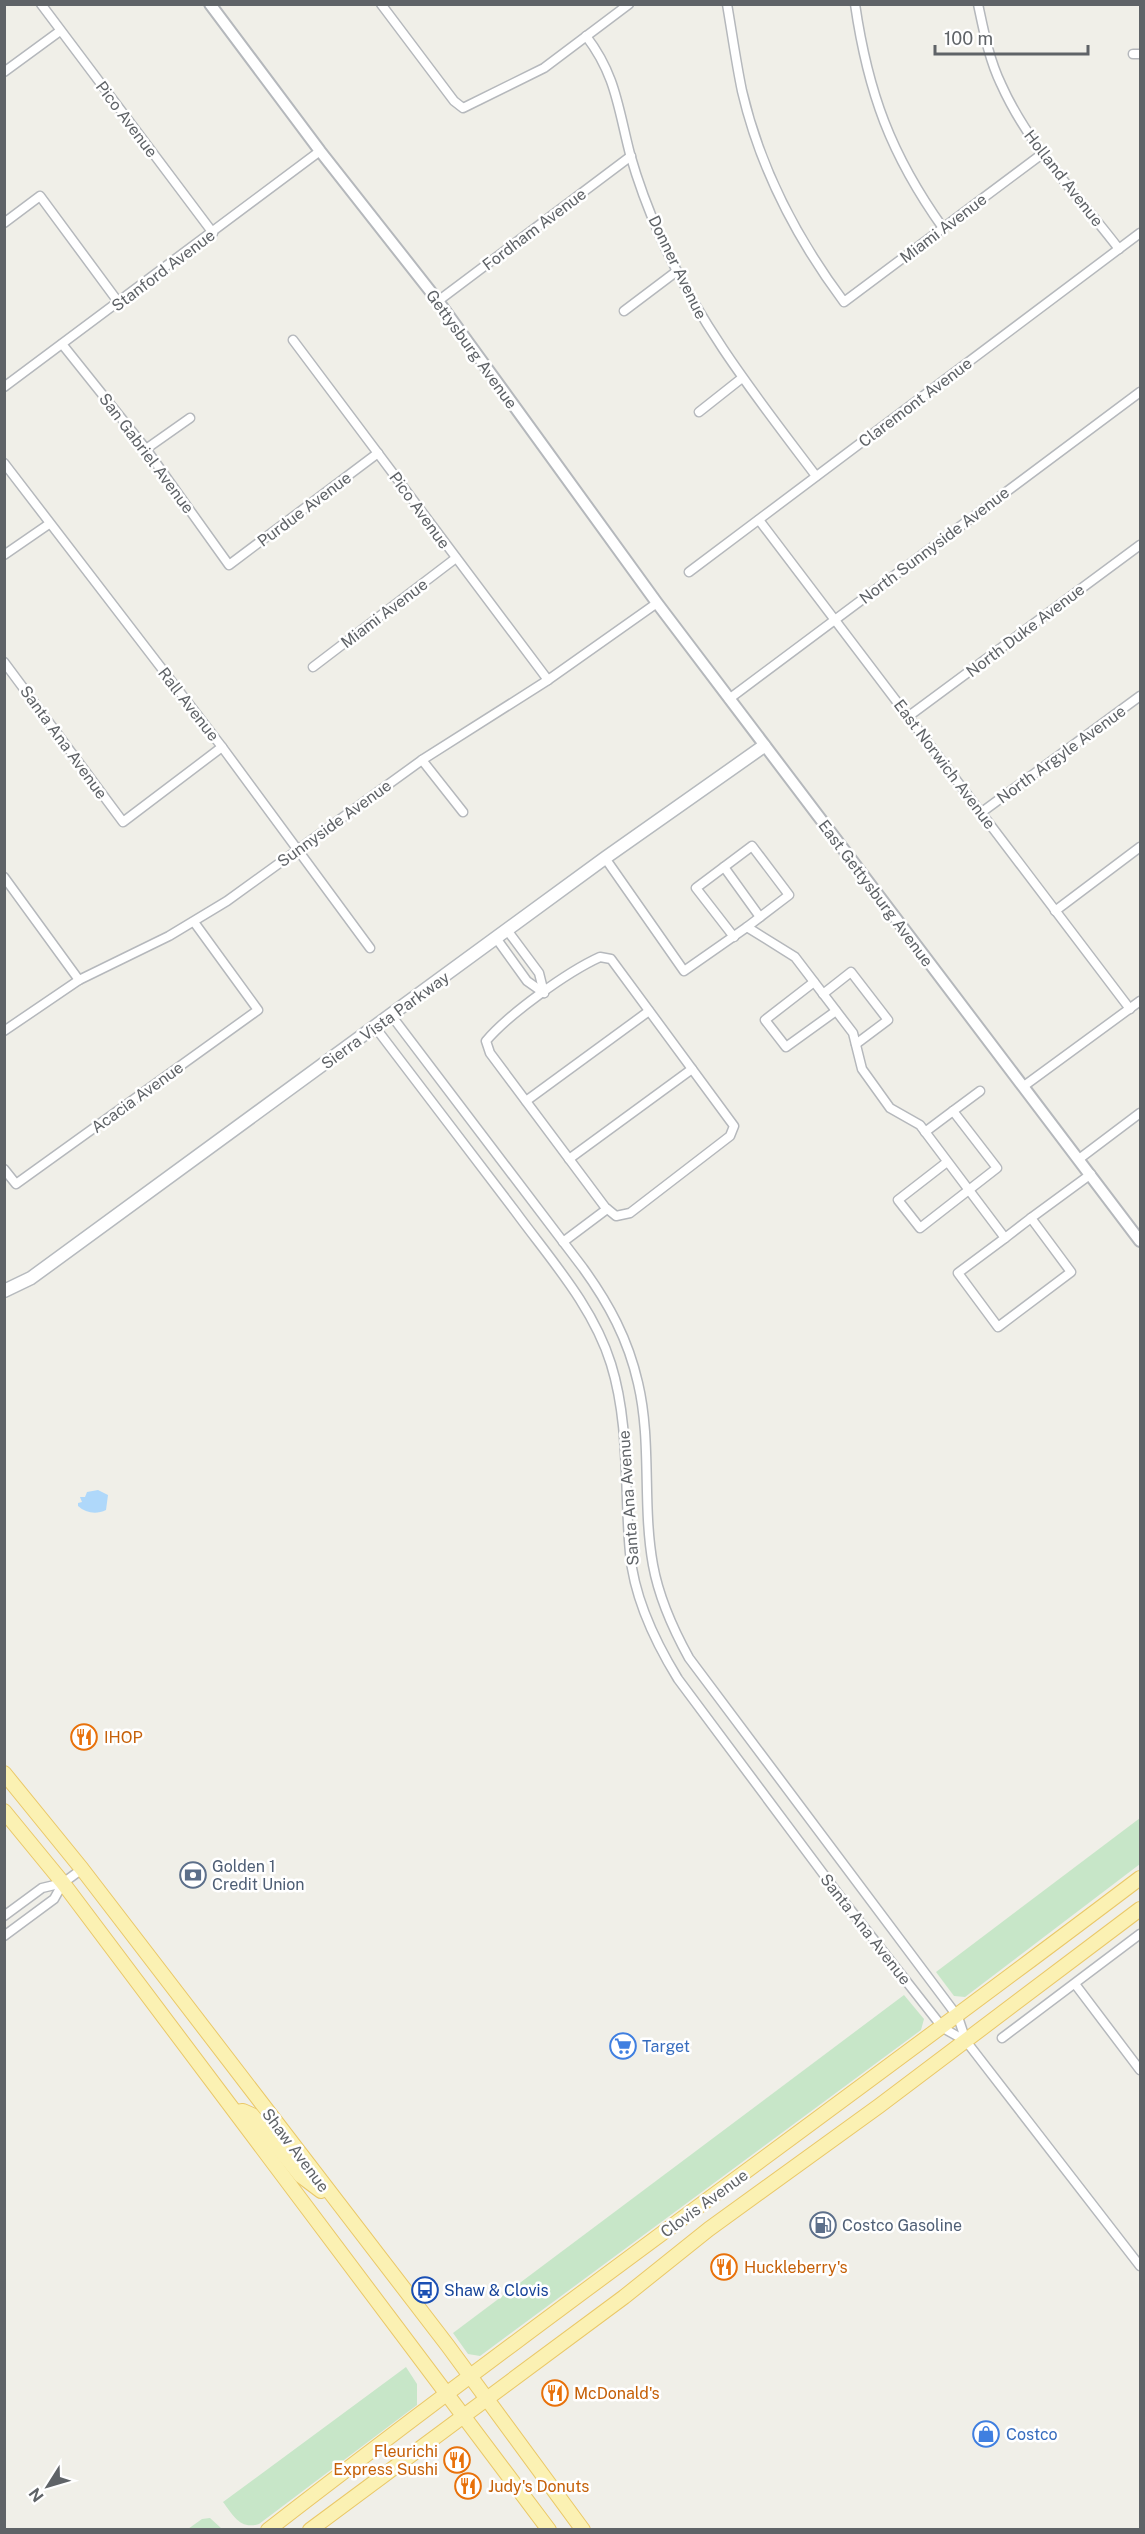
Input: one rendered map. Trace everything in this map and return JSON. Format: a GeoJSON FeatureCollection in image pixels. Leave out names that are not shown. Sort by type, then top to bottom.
{"type":"FeatureCollection","features":[{"type":"Feature","properties":{"kind":"main road","name":"Sierra Vista Parkway"},"geometry":{"type":"LineString","coordinates":[[4,1291],[31,1278],[605,858],[764,746]]}},
{"type":"Feature","properties":{"kind":"main road","name":"Shaw Avenue"},"geometry":{"type":"LineString","coordinates":[[4,1773],[82,1869],[470,2377],[583,2529]]}},
{"type":"Feature","properties":{"kind":"main road","name":"Shaw Avenue"},"geometry":{"type":"LineString","coordinates":[[4,1811],[63,1883],[549,2529]]}},
{"type":"Feature","properties":{"kind":"main road","name":"Clovis Avenue"},"geometry":{"type":"LineString","coordinates":[[268,2529],[446,2394],[958,2017],[1140,1878]]}},
{"type":"Feature","properties":{"kind":"main road","name":"Clovis Avenue"},"geometry":{"type":"LineString","coordinates":[[310,2529],[624,2297],[709,2229],[966,2041],[1140,1909]]}},
{"type":"Feature","properties":{"kind":"main road"},"geometry":{"type":"LineString","coordinates":[[236,2112],[243,2111],[252,2115],[301,2176],[335,2201]]}},
{"type":"Feature","properties":{"kind":"main road"},"geometry":{"type":"LineString","coordinates":[[534,2511],[560,2529]]}},
{"type":"Feature","properties":{"kind":"street","name":"Pico Avenue"},"geometry":{"type":"LineString","coordinates":[[41,4],[213,233]]}},
{"type":"Feature","properties":{"kind":"street","name":"Gettysburg Avenue"},"geometry":{"type":"LineString","coordinates":[[210,4],[320,151],[438,301],[729,699]]}},
{"type":"Feature","properties":{"kind":"street"},"geometry":{"type":"LineString","coordinates":[[381,4],[454,101],[463,108],[543,68],[628,4]]}},
{"type":"Feature","properties":{"kind":"street","name":"Miami Avenue"},"geometry":{"type":"LineString","coordinates":[[727,4],[743,93],[772,181],[819,268],[844,302],[1042,154]]}},
{"type":"Feature","properties":{"kind":"street"},"geometry":{"type":"LineString","coordinates":[[855,4],[878,108],[893,147],[917,192],[943,228]]}},
{"type":"Feature","properties":{"kind":"street","name":"Holland Avenue"},"geometry":{"type":"LineString","coordinates":[[978,4],[987,45],[1001,84],[1020,121],[1042,154],[1119,249]]}},
{"type":"Feature","properties":{"kind":"street"},"geometry":{"type":"LineString","coordinates":[[4,72],[60,30]]}},
{"type":"Feature","properties":{"kind":"street","name":"Donner Avenue"},"geometry":{"type":"LineString","coordinates":[[586,36],[598,51],[612,77],[631,156],[645,200],[677,271],[708,328],[742,378],[816,476]]}},
{"type":"Feature","properties":{"kind":"street","name":"Stanford Avenue"},"geometry":{"type":"LineString","coordinates":[[4,387],[320,151]]}},
{"type":"Feature","properties":{"kind":"street","name":"Fordham Avenue"},"geometry":{"type":"LineString","coordinates":[[438,301],[631,156]]}},
{"type":"Feature","properties":{"kind":"street"},"geometry":{"type":"LineString","coordinates":[[4,223],[40,196],[119,303]]}},
{"type":"Feature","properties":{"kind":"street","name":"Claremont Avenue"},"geometry":{"type":"LineString","coordinates":[[689,572],[1140,233]]}},
{"type":"Feature","properties":{"kind":"street"},"geometry":{"type":"LineString","coordinates":[[624,311],[677,271]]}},
{"type":"Feature","properties":{"kind":"street","name":"Pico Avenue"},"geometry":{"type":"LineString","coordinates":[[293,340],[548,680]]}},
{"type":"Feature","properties":{"kind":"street","name":"San Gabriel Avenue"},"geometry":{"type":"LineString","coordinates":[[62,344],[146,449],[229,565]]}},
{"type":"Feature","properties":{"kind":"street"},"geometry":{"type":"LineString","coordinates":[[699,412],[742,378]]}},
{"type":"Feature","properties":{"kind":"street","name":"North Sunnyside Avenue"},"geometry":{"type":"LineString","coordinates":[[729,699],[1140,392]]}},
{"type":"Feature","properties":{"kind":"street"},"geometry":{"type":"LineString","coordinates":[[146,449],[190,418]]}},
{"type":"Feature","properties":{"kind":"street","name":"Purdue Avenue"},"geometry":{"type":"LineString","coordinates":[[229,565],[378,453]]}},
{"type":"Feature","properties":{"kind":"street","name":"Rall Avenue"},"geometry":{"type":"LineString","coordinates":[[4,463],[222,747],[370,948]]}},
{"type":"Feature","properties":{"kind":"street","name":"East Norwich Avenue"},"geometry":{"type":"LineString","coordinates":[[759,520],[1130,1009]]}},
{"type":"Feature","properties":{"kind":"street"},"geometry":{"type":"LineString","coordinates":[[4,555],[49,524]]}},
{"type":"Feature","properties":{"kind":"street","name":"North Duke Avenue"},"geometry":{"type":"LineString","coordinates":[[909,716],[1140,544]]}},
{"type":"Feature","properties":{"kind":"street","name":"Miami Avenue"},"geometry":{"type":"LineString","coordinates":[[313,667],[456,558]]}},
{"type":"Feature","properties":{"kind":"street","name":"Sunnyside Avenue"},"geometry":{"type":"LineString","coordinates":[[4,1031],[79,980],[194,922],[422,759],[548,680],[657,603]]}},
{"type":"Feature","properties":{"kind":"street","name":"Santa Ana Avenue"},"geometry":{"type":"LineString","coordinates":[[4,662],[123,822],[222,747]]}},
{"type":"Feature","properties":{"kind":"street","name":"North Argyle Avenue"},"geometry":{"type":"LineString","coordinates":[[982,812],[1140,696]]}},
{"type":"Feature","properties":{"kind":"street","name":"East Gettysburg Avenue"},"geometry":{"type":"LineString","coordinates":[[729,699],[1024,1086]]}},
{"type":"Feature","properties":{"kind":"street"},"geometry":{"type":"LineString","coordinates":[[422,759],[463,812]]}},
{"type":"Feature","properties":{"kind":"street"},"geometry":{"type":"LineString","coordinates":[[605,858],[684,971],[734,937],[789,895],[752,846],[696,888],[734,937]]}},
{"type":"Feature","properties":{"kind":"street"},"geometry":{"type":"LineString","coordinates":[[1055,911],[1140,847]]}},
{"type":"Feature","properties":{"kind":"street"},"geometry":{"type":"LineString","coordinates":[[724,867],[760,917]]}},
{"type":"Feature","properties":{"kind":"street"},"geometry":{"type":"LineString","coordinates":[[4,876],[79,980]]}},
{"type":"Feature","properties":{"kind":"street","name":"Acacia Avenue"},"geometry":{"type":"LineString","coordinates":[[4,1170],[16,1184],[258,1010],[194,922]]}},
{"type":"Feature","properties":{"kind":"street"},"geometry":{"type":"LineString","coordinates":[[747,927],[795,957],[853,1033],[862,1069],[890,1108],[920,1125],[1005,1238]]}},
{"type":"Feature","properties":{"kind":"street"},"geometry":{"type":"LineString","coordinates":[[507,930],[539,972],[544,993]]}},
{"type":"Feature","properties":{"kind":"street"},"geometry":{"type":"LineString","coordinates":[[496,938],[527,981],[544,993]]}},
{"type":"Feature","properties":{"kind":"street"},"geometry":{"type":"LineString","coordinates":[[600,957],[611,959],[649,1011],[734,1126],[730,1136],[630,1213],[616,1216],[607,1209],[490,1053],[486,1041],[497,1029],[582,965],[600,957]]}},
{"type":"Feature","properties":{"kind":"street"},"geometry":{"type":"LineString","coordinates":[[823,994],[851,972],[888,1020],[856,1044]]}},
{"type":"Feature","properties":{"kind":"street"},"geometry":{"type":"LineString","coordinates":[[814,982],[765,1020],[786,1047],[836,1011]]}},
{"type":"Feature","properties":{"kind":"street"},"geometry":{"type":"LineString","coordinates":[[1140,1001],[1024,1086],[1140,1241]]}},
{"type":"Feature","properties":{"kind":"street"},"geometry":{"type":"LineString","coordinates":[[526,1101],[649,1011]]}},
{"type":"Feature","properties":{"kind":"street","name":"Santa Ana Avenue"},"geometry":{"type":"LineString","coordinates":[[391,1015],[604,1298],[625,1338],[633,1364],[644,1422],[653,1564],[675,1633],[704,1681],[958,2017],[966,2041],[1140,2266]]}},
{"type":"Feature","properties":{"kind":"street","name":"Santa Ana Avenue"},"geometry":{"type":"LineString","coordinates":[[375,1027],[574,1290],[604,1345],[616,1382],[623,1423],[630,1554],[647,1621],[665,1659],[780,1816],[943,2028],[966,2041]]}},
{"type":"Feature","properties":{"kind":"street"},"geometry":{"type":"LineString","coordinates":[[569,1159],[692,1069]]}},
{"type":"Feature","properties":{"kind":"street"},"geometry":{"type":"LineString","coordinates":[[925,1132],[980,1091]]}},
{"type":"Feature","properties":{"kind":"street"},"geometry":{"type":"LineString","coordinates":[[947,1162],[898,1200],[920,1228],[997,1168],[953,1111]]}},
{"type":"Feature","properties":{"kind":"street"},"geometry":{"type":"LineString","coordinates":[[1079,1159],[1140,1113]]}},
{"type":"Feature","properties":{"kind":"street"},"geometry":{"type":"LineString","coordinates":[[1031,1218],[1071,1272],[998,1327],[958,1273],[1031,1218],[1091,1174]]}},
{"type":"Feature","properties":{"kind":"street"},"geometry":{"type":"LineString","coordinates":[[563,1242],[607,1209]]}},
{"type":"Feature","properties":{"kind":"street"},"geometry":{"type":"LineString","coordinates":[[4,1916],[42,1888],[63,1883],[82,1869]]}},
{"type":"Feature","properties":{"kind":"street"},"geometry":{"type":"LineString","coordinates":[[4,1936],[54,1899],[63,1883]]}},
{"type":"Feature","properties":{"kind":"street"},"geometry":{"type":"LineString","coordinates":[[1002,2038],[1140,1934]]}},
{"type":"Feature","properties":{"kind":"street"},"geometry":{"type":"LineString","coordinates":[[1075,1984],[1140,2070]]}},
{"type":"Feature","properties":{"kind":"green space"},"geometry":{"type":"Polygon","coordinates":[[[1140,1818],[1140,1864],[965,1997],[954,1996],[936,1972],[1140,1818]]]}},
{"type":"Feature","properties":{"kind":"green space"},"geometry":{"type":"Polygon","coordinates":[[[904,1995],[924,2019],[921,2030],[480,2356],[468,2354],[453,2333],[904,1995]]]}},
{"type":"Feature","properties":{"kind":"green space"},"geometry":{"type":"Polygon","coordinates":[[[406,2367],[417,2384],[417,2405],[259,2524],[247,2525],[234,2516],[223,2502],[406,2367]]]}},
{"type":"Feature","properties":{"kind":"green space"},"geometry":{"type":"Polygon","coordinates":[[[210,2518],[222,2529],[188,2529],[202,2519],[210,2518]]]}},
{"type":"Feature","properties":{"kind":"water"},"geometry":{"type":"Polygon","coordinates":[[[98,1490],[108,1495],[106,1510],[91,1512],[78,1506],[78,1503],[82,1502],[80,1497],[85,1497],[87,1492],[98,1490]]]}},
{"type":"Feature","properties":{"kind":"place","name":"IHOP"},"geometry":{"type":"Point","coordinates":[84,1737]}},
{"type":"Feature","properties":{"kind":"place","name":"Golden 1 Credit Union"},"geometry":{"type":"Point","coordinates":[193,1875]}},
{"type":"Feature","properties":{"kind":"place","name":"Target"},"geometry":{"type":"Point","coordinates":[623,2046]}},
{"type":"Feature","properties":{"kind":"place","name":"Costco Gasoline"},"geometry":{"type":"Point","coordinates":[823,2225]}},
{"type":"Feature","properties":{"kind":"place","name":"Huckleberry's"},"geometry":{"type":"Point","coordinates":[724,2267]}},
{"type":"Feature","properties":{"kind":"place","name":"Shaw & Clovis"},"geometry":{"type":"Point","coordinates":[425,2290]}},
{"type":"Feature","properties":{"kind":"place","name":"McDonald's"},"geometry":{"type":"Point","coordinates":[555,2393]}},
{"type":"Feature","properties":{"kind":"place","name":"Costco"},"geometry":{"type":"Point","coordinates":[986,2434]}},
{"type":"Feature","properties":{"kind":"place","name":"Fleurichi Express Sushi"},"geometry":{"type":"Point","coordinates":[457,2460]}},
{"type":"Feature","properties":{"kind":"place","name":"Judy's Donuts"},"geometry":{"type":"Point","coordinates":[468,2486]}}]}
